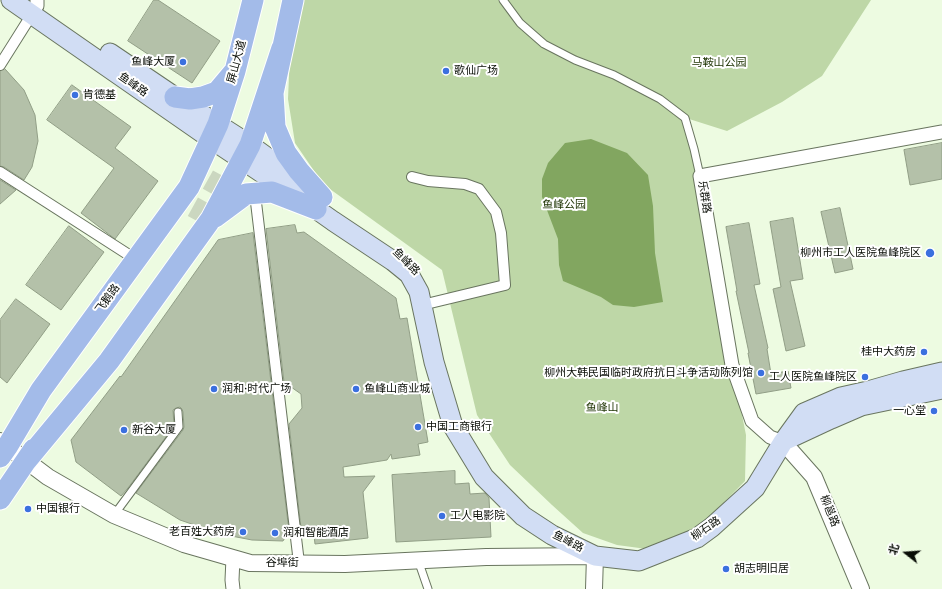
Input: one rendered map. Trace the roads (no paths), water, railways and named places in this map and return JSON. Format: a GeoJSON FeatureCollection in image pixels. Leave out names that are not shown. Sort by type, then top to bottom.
{"type":"FeatureCollection","features":[{"type":"Feature","properties":{"kind":"main road","name":"鱼峰路"},"geometry":{"type":"LineString","coordinates":[[11,0],[34,5],[117,58],[175,97],[215,132]]}},
{"type":"Feature","properties":{"kind":"main road","name":"屏山大道"},"geometry":{"type":"LineString","coordinates":[[215,132],[235,71],[253,0]]}},
{"type":"Feature","properties":{"kind":"main road"},"geometry":{"type":"LineString","coordinates":[[267,65],[282,0]]}},
{"type":"Feature","properties":{"kind":"main road"},"geometry":{"type":"LineString","coordinates":[[293,0],[273,93],[275,127],[286,153],[319,203]]}},
{"type":"Feature","properties":{"kind":"main road","name":"鱼峰路"},"geometry":{"type":"LineString","coordinates":[[34,5],[319,203],[398,253],[417,270],[425,282],[426,304],[461,425],[490,470],[526,507],[595,556]]}},
{"type":"Feature","properties":{"kind":"main road"},"geometry":{"type":"LineString","coordinates":[[0,499],[26,460],[109,361],[204,220],[246,153],[282,48]]}},
{"type":"Feature","properties":{"kind":"main road"},"geometry":{"type":"LineString","coordinates":[[175,97],[190,99],[203,97],[217,92],[235,71]]}},
{"type":"Feature","properties":{"kind":"main road","name":"飞鹅路"},"geometry":{"type":"LineString","coordinates":[[2,448],[41,390],[190,187],[215,132]]}},
{"type":"Feature","properties":{"kind":"main road"},"geometry":{"type":"LineString","coordinates":[[204,220],[246,194],[272,192],[319,203]]}},
{"type":"Feature","properties":{"kind":"main road","name":"柳石路"},"geometry":{"type":"LineString","coordinates":[[595,556],[639,561],[697,538],[712,527],[755,488],[783,442],[804,413],[841,397],[942,372]]}},
{"type":"Feature","properties":{"kind":"main road"},"geometry":{"type":"LineString","coordinates":[[783,442],[861,406],[942,389]]}},
{"type":"Feature","properties":{"kind":"street"},"geometry":{"type":"LineString","coordinates":[[0,65],[34,5]]}},
{"type":"Feature","properties":{"kind":"street","name":"乐群路"},"geometry":{"type":"LineString","coordinates":[[783,442],[770,437],[752,421],[732,365],[700,176],[942,132]]}},
{"type":"Feature","properties":{"kind":"street"},"geometry":{"type":"LineString","coordinates":[[0,172],[129,255]]}},
{"type":"Feature","properties":{"kind":"street"},"geometry":{"type":"LineString","coordinates":[[412,177],[428,181],[465,184],[479,189],[496,212],[501,233],[505,285],[426,304]]}},
{"type":"Feature","properties":{"kind":"street"},"geometry":{"type":"LineString","coordinates":[[255,194],[299,563]]}},
{"type":"Feature","properties":{"kind":"street","name":"柳邕路"},"geometry":{"type":"LineString","coordinates":[[783,442],[814,477],[861,589]]}},
{"type":"Feature","properties":{"kind":"street","name":"谷埠街"},"geometry":{"type":"LineString","coordinates":[[2,448],[26,460],[48,477],[114,515],[184,544],[250,563],[345,564],[486,557],[595,556]]}},
{"type":"Feature","properties":{"kind":"street"},"geometry":{"type":"LineString","coordinates":[[594,589],[595,556]]}},
{"type":"Feature","properties":{"kind":"street"},"geometry":{"type":"LineString","coordinates":[[233,558],[233,589]]}},
{"type":"Feature","properties":{"kind":"lane"},"geometry":{"type":"LineString","coordinates":[[503,0],[520,23],[544,44],[575,60],[614,75],[660,99],[686,118],[700,176]]}},
{"type":"Feature","properties":{"kind":"lane"},"geometry":{"type":"LineString","coordinates":[[114,515],[179,427],[178,412]]}},
{"type":"Feature","properties":{"kind":"lane"},"geometry":{"type":"LineString","coordinates":[[418,560],[428,589]]}},
{"type":"Feature","properties":{"kind":"tunnel"},"geometry":{"type":"LineString","coordinates":[[197,221],[223,174]]}},
{"type":"Feature","properties":{"kind":"place","name":"鱼峰大厦"},"geometry":{"type":"Point","coordinates":[183,62]}},
{"type":"Feature","properties":{"kind":"place","name":"歌仙广场"},"geometry":{"type":"Point","coordinates":[446,71]}},
{"type":"Feature","properties":{"kind":"place","name":"肯德基"},"geometry":{"type":"Point","coordinates":[75,95]}},
{"type":"Feature","properties":{"kind":"place","name":"柳州市工人医院鱼峰院区"},"geometry":{"type":"Point","coordinates":[930,253]}},
{"type":"Feature","properties":{"kind":"place","name":"桂中大药房"},"geometry":{"type":"Point","coordinates":[924,352]}},
{"type":"Feature","properties":{"kind":"place","name":"柳州大韩民国临时政府抗日斗争活动陈列馆"},"geometry":{"type":"Point","coordinates":[761,373]}},
{"type":"Feature","properties":{"kind":"place","name":"工人医院鱼峰院区"},"geometry":{"type":"Point","coordinates":[865,377]}},
{"type":"Feature","properties":{"kind":"place","name":"润和·时代广场"},"geometry":{"type":"Point","coordinates":[214,389]}},
{"type":"Feature","properties":{"kind":"place","name":"鱼峰山商业城"},"geometry":{"type":"Point","coordinates":[356,389]}},
{"type":"Feature","properties":{"kind":"place","name":"一心堂"},"geometry":{"type":"Point","coordinates":[934,411]}},
{"type":"Feature","properties":{"kind":"place","name":"中国工商银行"},"geometry":{"type":"Point","coordinates":[418,427]}},
{"type":"Feature","properties":{"kind":"place","name":"新谷大厦"},"geometry":{"type":"Point","coordinates":[124,430]}},
{"type":"Feature","properties":{"kind":"place","name":"中国银行"},"geometry":{"type":"Point","coordinates":[28,509]}},
{"type":"Feature","properties":{"kind":"place","name":"工人电影院"},"geometry":{"type":"Point","coordinates":[442,516]}},
{"type":"Feature","properties":{"kind":"place","name":"老百姓大药房"},"geometry":{"type":"Point","coordinates":[243,532]}},
{"type":"Feature","properties":{"kind":"place","name":"润和智能酒店"},"geometry":{"type":"Point","coordinates":[275,533]}},
{"type":"Feature","properties":{"kind":"place","name":"胡志明旧居"},"geometry":{"type":"Point","coordinates":[726,569]}},
{"type":"Feature","properties":{"kind":"park label","name":"马鞍山公园"},"geometry":{"type":"Point","coordinates":[719,63]}},
{"type":"Feature","properties":{"kind":"park label","name":"鱼峰公园"},"geometry":{"type":"Point","coordinates":[564,205]}},
{"type":"Feature","properties":{"kind":"park label","name":"鱼峰山"},"geometry":{"type":"Point","coordinates":[602,408]}}]}
